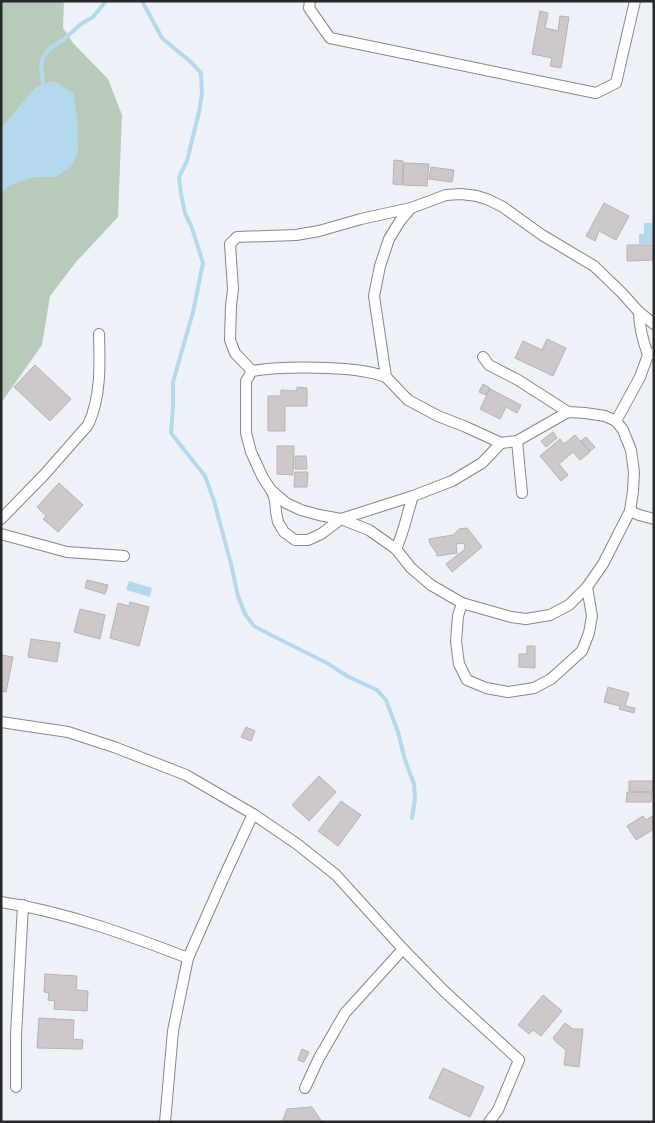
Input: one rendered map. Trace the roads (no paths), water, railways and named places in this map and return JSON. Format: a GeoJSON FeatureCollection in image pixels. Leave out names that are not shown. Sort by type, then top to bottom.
{"type":"FeatureCollection","features":[{"type":"Feature","properties":{"kind":"street"},"geometry":{"type":"LineString","coordinates":[[310,1],[309,8],[330,38],[596,93],[616,83],[635,1]]}},
{"type":"Feature","properties":{"kind":"street"},"geometry":{"type":"LineString","coordinates":[[252,371],[235,353],[230,340],[233,289],[230,244],[237,237],[296,235],[319,231],[411,208],[446,196],[460,194],[477,196],[503,207],[542,235],[594,266],[639,312],[654,324]]}},
{"type":"Feature","properties":{"kind":"street"},"geometry":{"type":"LineString","coordinates":[[386,377],[374,296],[380,266],[389,239],[411,208]]}},
{"type":"Feature","properties":{"kind":"street"},"geometry":{"type":"LineString","coordinates":[[616,421],[651,354],[643,341],[639,312]]}},
{"type":"Feature","properties":{"kind":"street"},"geometry":{"type":"LineString","coordinates":[[1,518],[44,475],[88,425],[97,391],[100,362],[99,334]]}},
{"type":"Feature","properties":{"kind":"street"},"geometry":{"type":"LineString","coordinates":[[271,490],[286,503],[301,510],[340,518],[369,530],[396,549],[411,568],[431,585],[462,603],[511,617],[526,619],[550,615],[569,605],[587,587],[603,564],[630,511],[634,472],[631,450],[623,430],[616,421],[605,416],[568,412],[518,380],[489,365],[483,357]]}},
{"type":"Feature","properties":{"kind":"street"},"geometry":{"type":"LineString","coordinates":[[501,443],[482,463],[452,480],[413,496],[340,518],[321,534],[308,540],[295,540],[284,532],[278,522],[275,500],[251,452],[246,433],[246,381],[252,371],[269,368],[343,369],[375,373],[386,377],[408,400],[438,416],[501,443],[517,441],[568,412]]}},
{"type":"Feature","properties":{"kind":"street"},"geometry":{"type":"LineString","coordinates":[[517,441],[522,493]]}},
{"type":"Feature","properties":{"kind":"street"},"geometry":{"type":"LineString","coordinates":[[396,549],[413,496]]}},
{"type":"Feature","properties":{"kind":"street"},"geometry":{"type":"LineString","coordinates":[[630,511],[654,519]]}},
{"type":"Feature","properties":{"kind":"street"},"geometry":{"type":"LineString","coordinates":[[1,534],[67,552],[124,556]]}},
{"type":"Feature","properties":{"kind":"street"},"geometry":{"type":"LineString","coordinates":[[462,603],[458,616],[456,641],[459,664],[467,680],[486,688],[508,692],[534,688],[551,679],[582,651],[589,634],[592,616],[587,587]]}},
{"type":"Feature","properties":{"kind":"street"},"geometry":{"type":"LineString","coordinates":[[1,722],[68,732],[114,747],[186,775],[253,814],[297,844],[336,875],[444,991],[519,1060],[498,1110],[489,1122]]}},
{"type":"Feature","properties":{"kind":"street"},"geometry":{"type":"LineString","coordinates":[[165,1122],[173,1031],[188,958],[253,814]]}},
{"type":"Feature","properties":{"kind":"street"},"geometry":{"type":"LineString","coordinates":[[1,902],[67,916],[188,958]]}},
{"type":"Feature","properties":{"kind":"street"},"geometry":{"type":"LineString","coordinates":[[16,1086],[16,1035],[23,906]]}},
{"type":"Feature","properties":{"kind":"street"},"geometry":{"type":"LineString","coordinates":[[305,1088],[319,1058],[345,1014],[403,949]]}},
{"type":"Feature","properties":{"kind":"water"},"geometry":{"type":"Polygon","coordinates":[[[54,81],[73,93],[77,116],[78,151],[72,166],[55,177],[35,177],[10,185],[1,192],[1,129],[36,87],[54,81]]]}},
{"type":"Feature","properties":{"kind":"water"},"geometry":{"type":"Polygon","coordinates":[[[644,223],[652,223],[654,244],[639,244],[639,234],[644,234],[644,223]]]}},
{"type":"Feature","properties":{"kind":"water"},"geometry":{"type":"Polygon","coordinates":[[[129,581],[152,588],[150,597],[126,590],[129,581]]]}},
{"type":"Feature","properties":{"kind":"waterway"},"geometry":{"type":"LineString","coordinates":[[43,84],[41,65],[49,49],[93,17],[106,1]]}},
{"type":"Feature","properties":{"kind":"waterway"},"geometry":{"type":"LineString","coordinates":[[142,1],[162,38],[201,73],[202,93],[199,112],[187,161],[179,177],[185,213],[192,228],[203,263],[193,312],[173,382],[171,433],[205,476],[214,501],[238,596],[245,614],[254,626],[377,690],[386,700],[414,784],[415,799],[412,818]]}}]}
